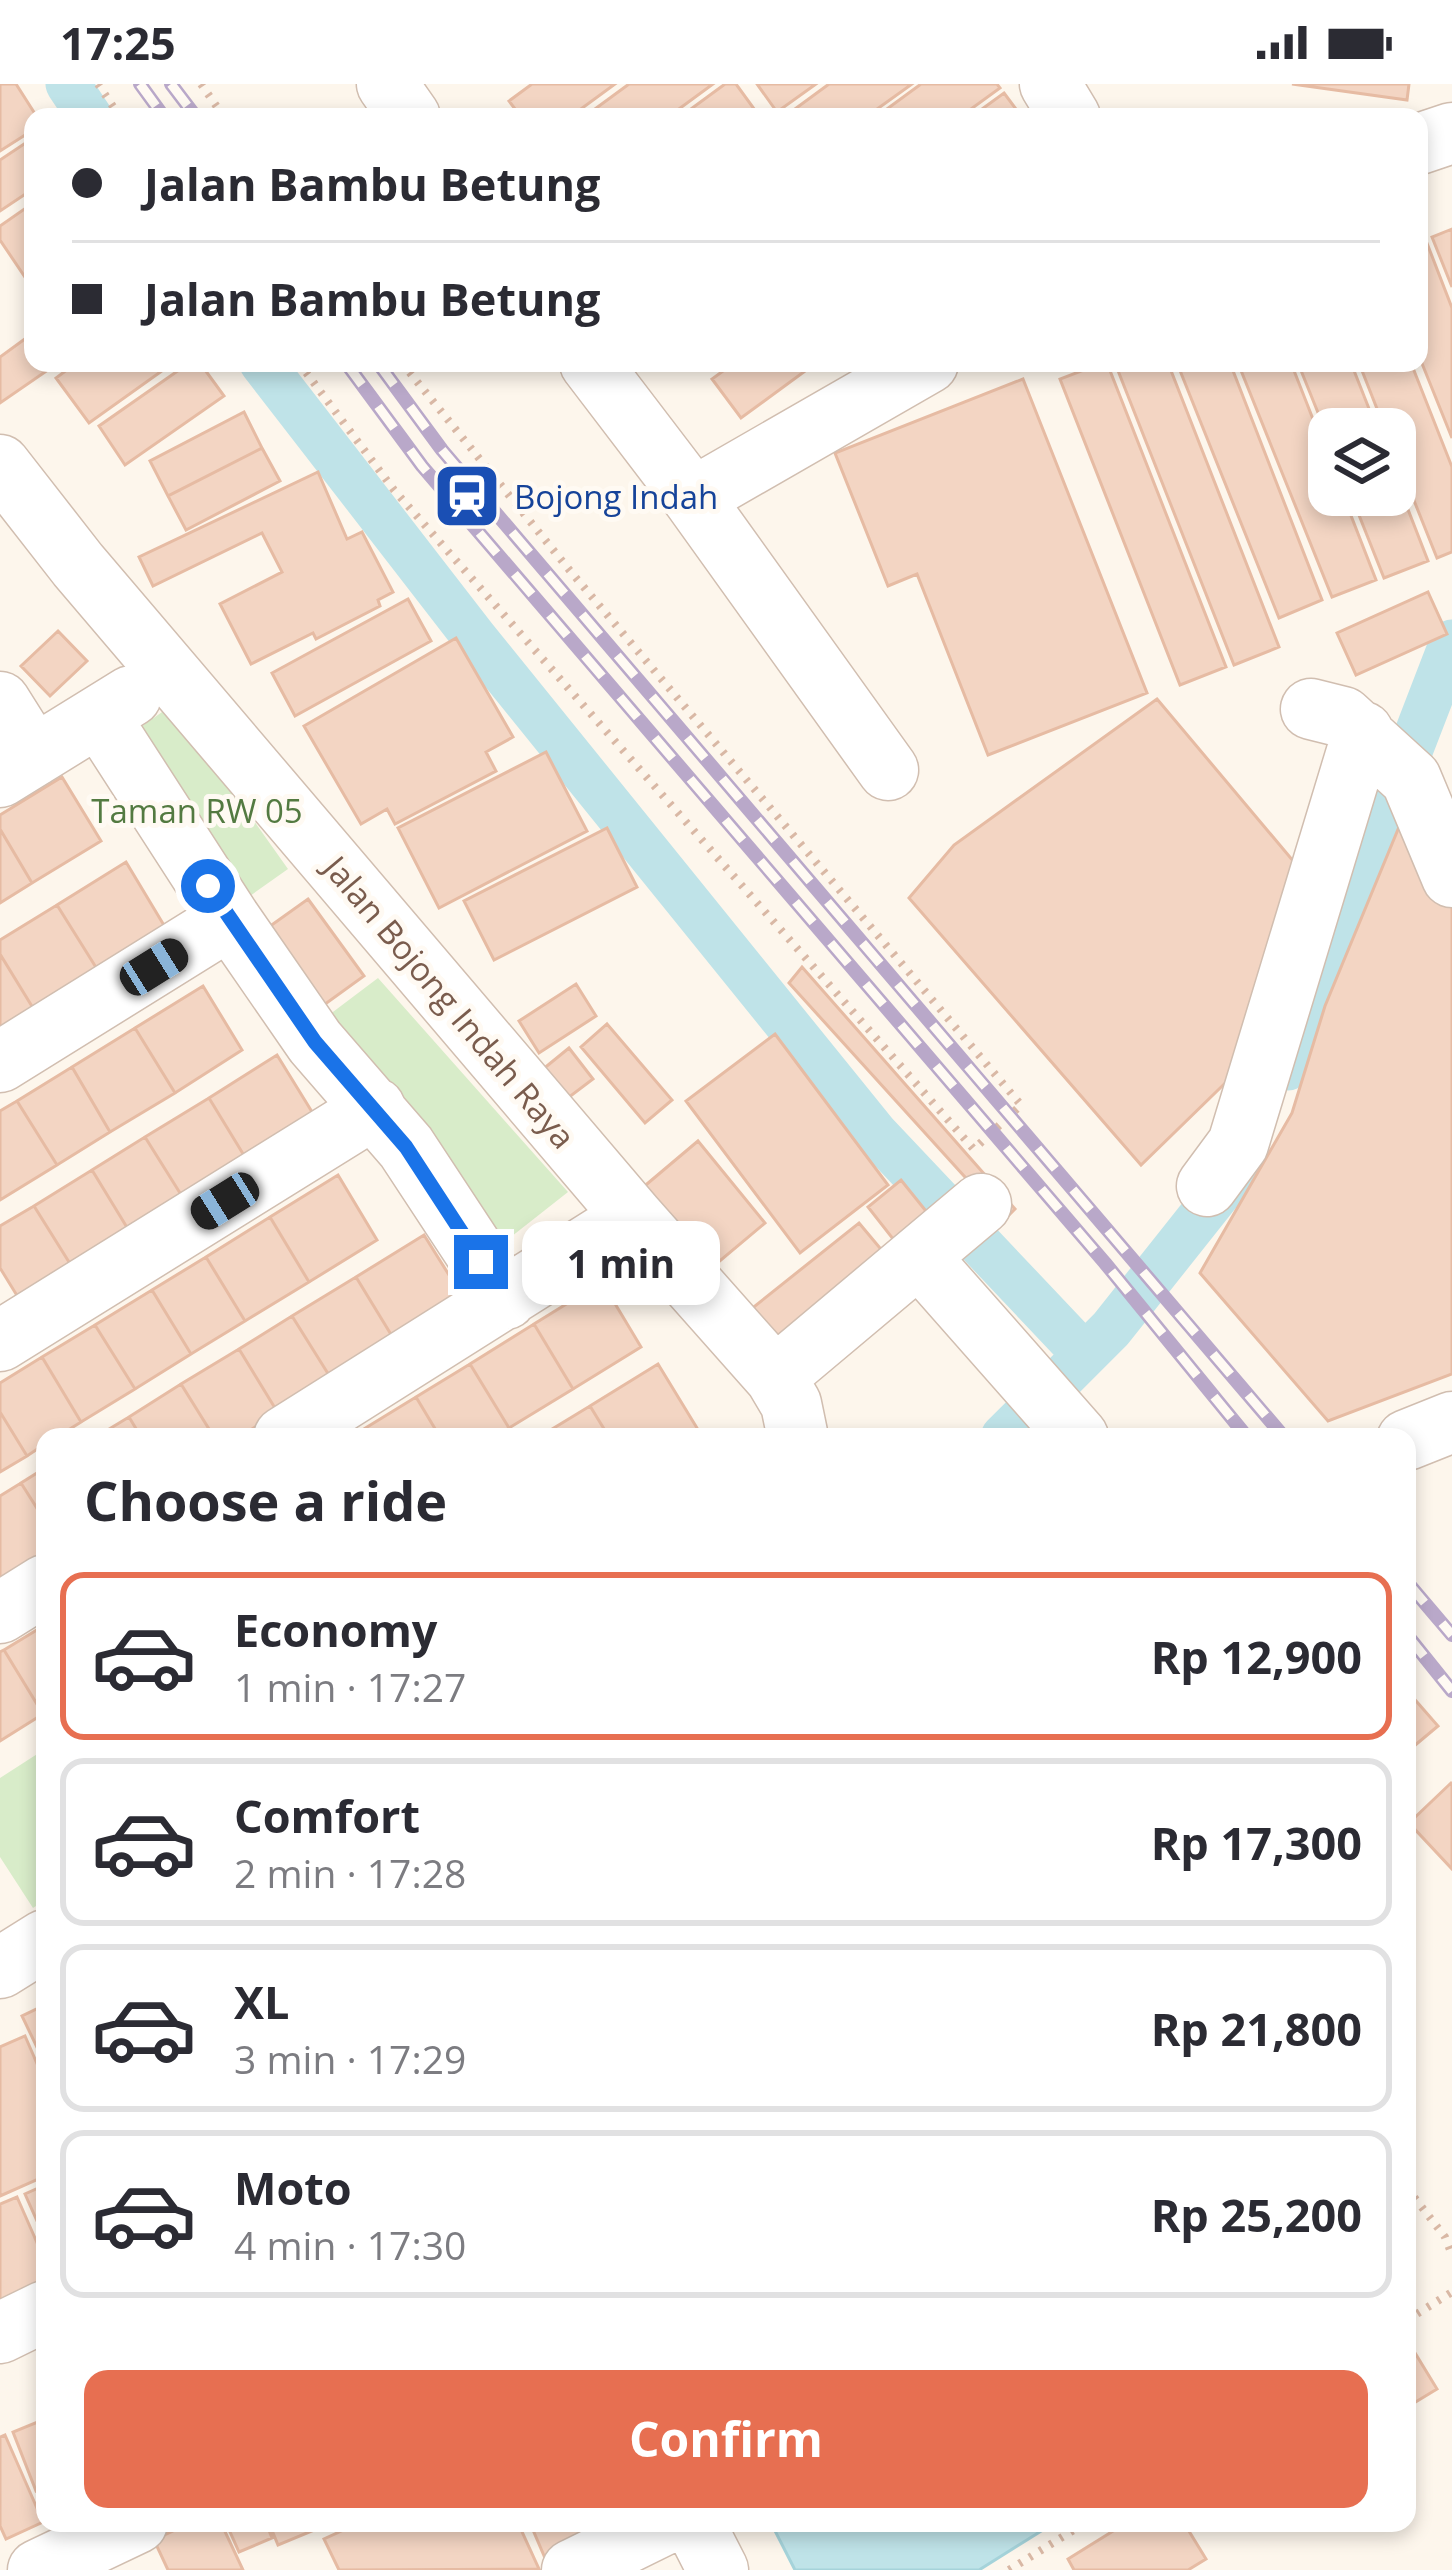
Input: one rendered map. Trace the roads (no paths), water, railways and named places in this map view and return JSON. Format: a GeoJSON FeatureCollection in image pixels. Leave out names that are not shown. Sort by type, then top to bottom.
{"type":"FeatureCollection","features":[{"type":"Feature","properties":{"kind":"street"},"geometry":{"type":"LineString","coordinates":[[597,372],[888,770]]}},
{"type":"Feature","properties":{"kind":"street"},"geometry":{"type":"LineString","coordinates":[[693,498],[912,372]]}},
{"type":"Feature","properties":{"kind":"street","name":"Jalan Bojong Indah Raya"},"geometry":{"type":"LineString","coordinates":[[0,465],[78,566],[775,1377],[791,1404],[797,1428]]}},
{"type":"Feature","properties":{"kind":"street"},"geometry":{"type":"LineString","coordinates":[[0,702],[17,767],[120,703],[230,920],[315,1042],[406,1147],[506,1299]]}},
{"type":"Feature","properties":{"kind":"street"},"geometry":{"type":"LineString","coordinates":[[1207,1186],[1238,1144],[1365,742],[1452,877]]}},
{"type":"Feature","properties":{"kind":"street"},"geometry":{"type":"LineString","coordinates":[[0,1062],[230,920]]}},
{"type":"Feature","properties":{"kind":"street"},"geometry":{"type":"LineString","coordinates":[[0,1341],[375,1108]]}},
{"type":"Feature","properties":{"kind":"street"},"geometry":{"type":"LineString","coordinates":[[775,1377],[964,1205],[996,1341],[1065,1422]]}},
{"type":"Feature","properties":{"kind":"street"},"geometry":{"type":"LineString","coordinates":[[298,1428],[633,1217]]}},
{"type":"Feature","properties":{"kind":"street"},"geometry":{"type":"LineString","coordinates":[[1416,1437],[1452,1423]]}},
{"type":"Feature","properties":{"kind":"street"},"geometry":{"type":"LineString","coordinates":[[0,1613],[36,1591]]}},
{"type":"Feature","properties":{"kind":"street"},"geometry":{"type":"LineString","coordinates":[[0,2333],[36,2315]]}},
{"type":"Feature","properties":{"kind":"street"},"geometry":{"type":"LineString","coordinates":[[38,2570],[118,2532]]}},
{"type":"Feature","properties":{"kind":"street"},"geometry":{"type":"LineString","coordinates":[[572,2570],[650,2532]]}},
{"type":"Feature","properties":{"kind":"street"},"geometry":{"type":"LineString","coordinates":[[699,2532],[718,2570]]}},
{"type":"Feature","properties":{"kind":"water"},"geometry":{"type":"Polygon","coordinates":[[[776,2532],[1040,2532],[979,2570],[795,2570],[776,2532]]]}},
{"type":"Feature","properties":{"kind":"waterway"},"geometry":{"type":"LineString","coordinates":[[68,84],[84,108]]}},
{"type":"Feature","properties":{"kind":"waterway"},"geometry":{"type":"LineString","coordinates":[[269,372],[474,637],[875,1133],[1083,1353]]}},
{"type":"Feature","properties":{"kind":"waterway"},"geometry":{"type":"LineString","coordinates":[[1288,1068],[1452,642]]}},
{"type":"Feature","properties":{"kind":"waterway"},"geometry":{"type":"LineString","coordinates":[[1012,1428],[1111,1329],[1238,1169]]}},
{"type":"Feature","properties":{"kind":"railway"},"geometry":{"type":"LineString","coordinates":[[140,84],[157,108]]}},
{"type":"Feature","properties":{"kind":"railway"},"geometry":{"type":"LineString","coordinates":[[171,84],[189,108]]}},
{"type":"Feature","properties":{"kind":"railway"},"geometry":{"type":"LineString","coordinates":[[353,372],[422,466],[1105,1263],[1240,1428]]}},
{"type":"Feature","properties":{"kind":"railway"},"geometry":{"type":"LineString","coordinates":[[385,372],[442,450],[1276,1428]]}},
{"type":"Feature","properties":{"kind":"railway"},"geometry":{"type":"LineString","coordinates":[[1416,1593],[1452,1635]]}},
{"type":"Feature","properties":{"kind":"railway"},"geometry":{"type":"LineString","coordinates":[[1416,1646],[1452,1691]]}},
{"type":"Feature","properties":{"kind":"place","name":"Bojong Indah"},"geometry":{"type":"Point","coordinates":[467,496]}},
{"type":"Feature","properties":{"kind":"park label","name":"Taman RW 05"},"geometry":{"type":"Point","coordinates":[197,810]}}]}
